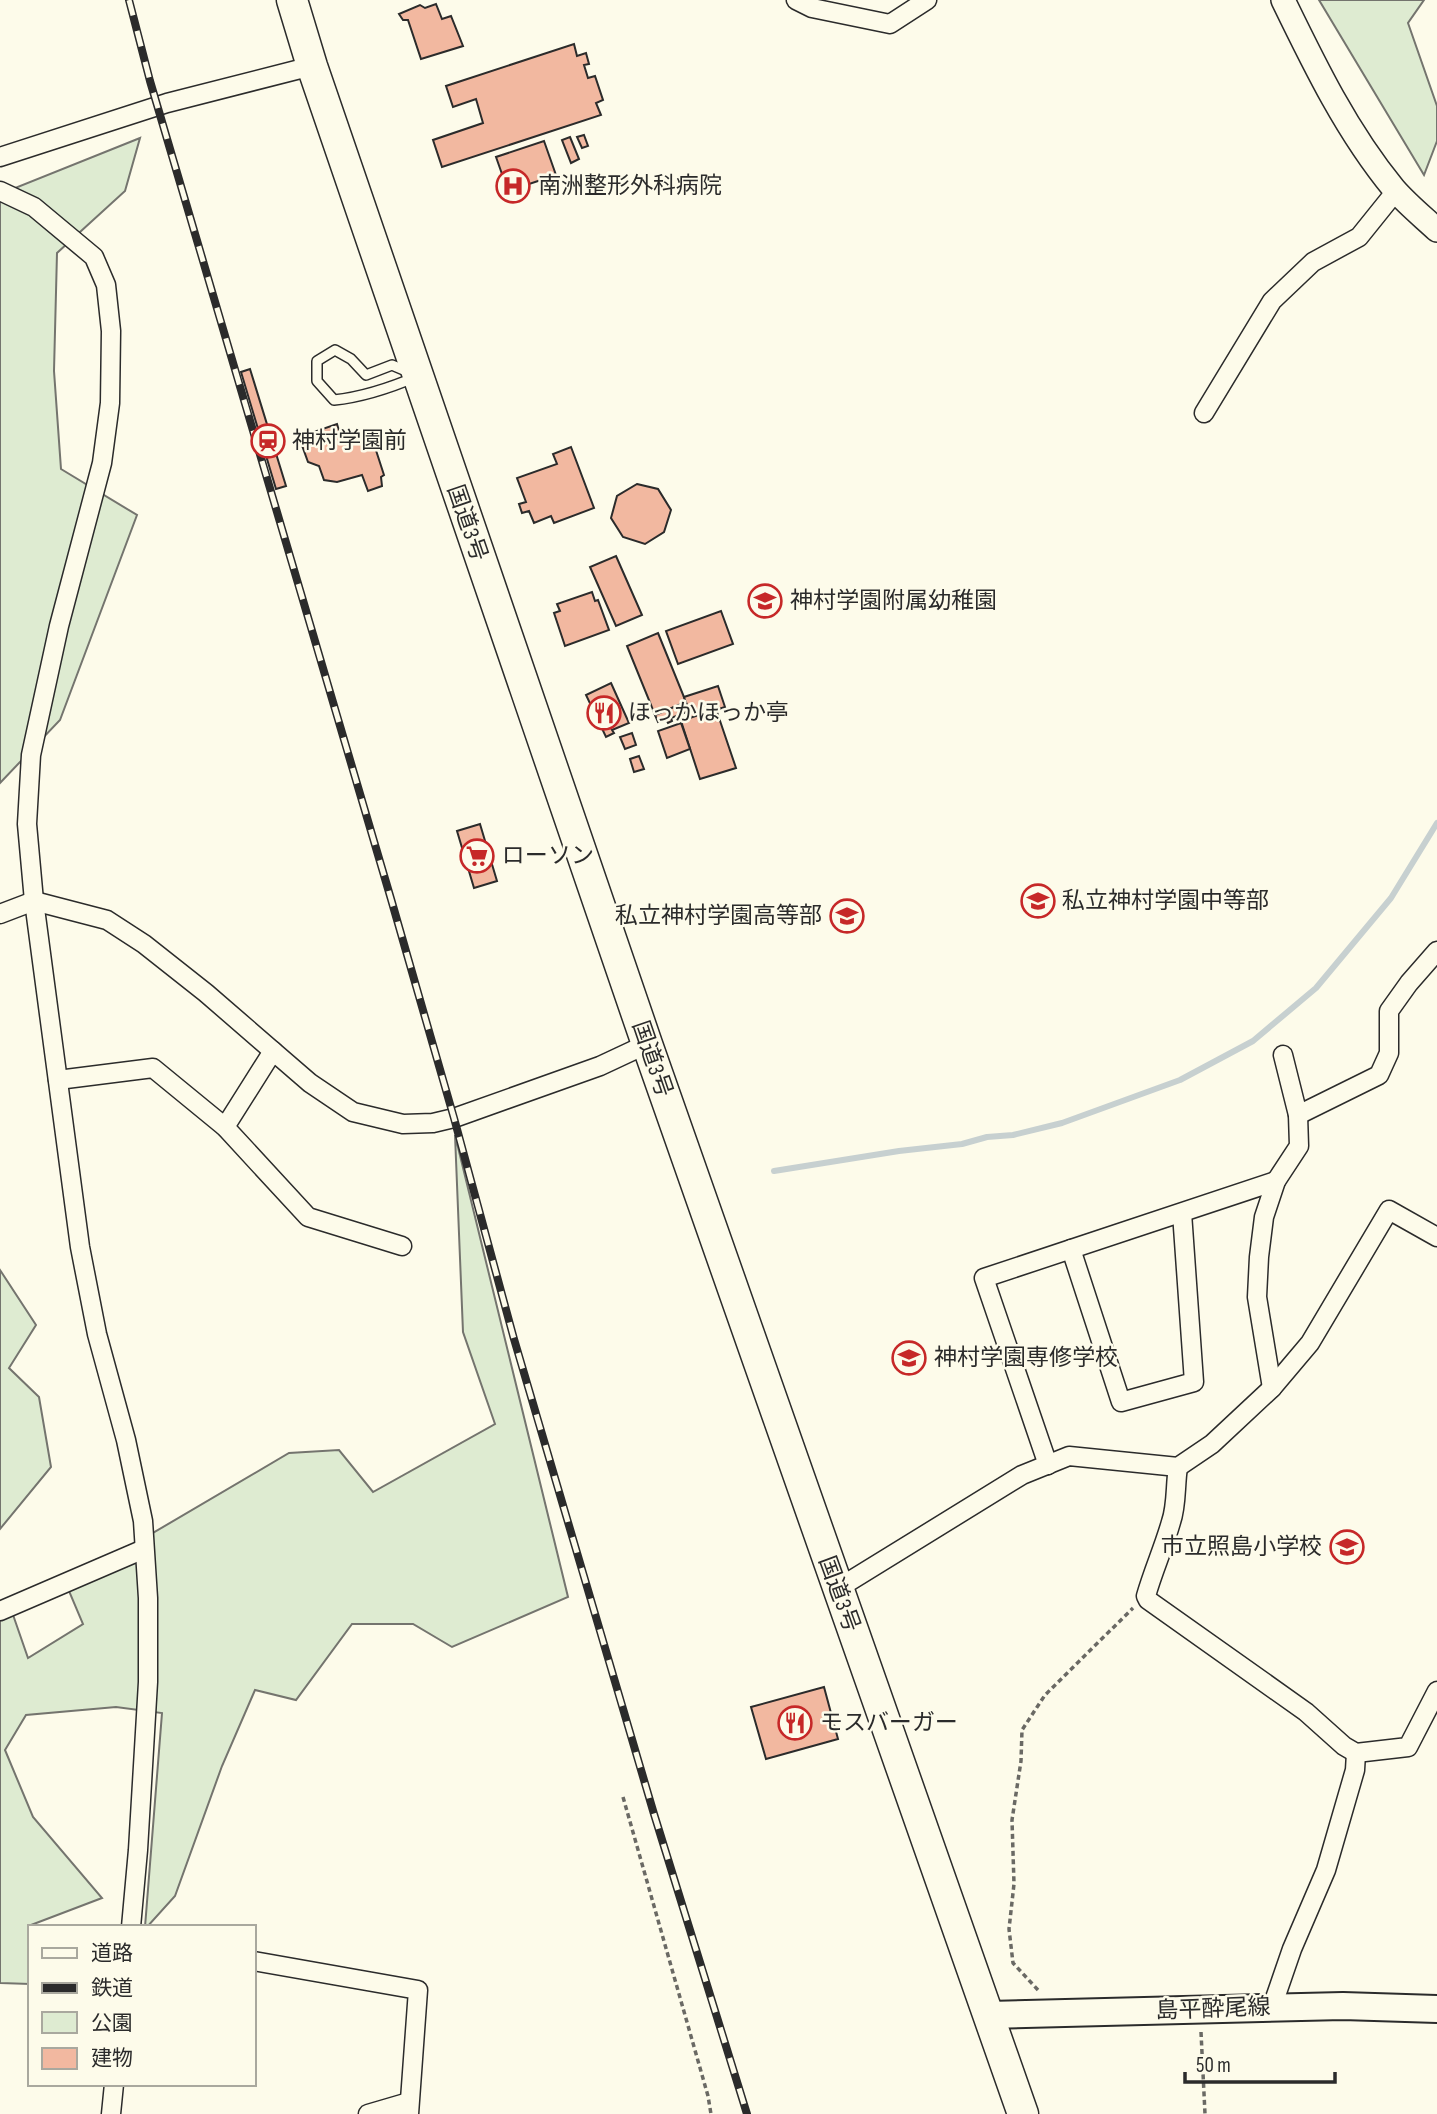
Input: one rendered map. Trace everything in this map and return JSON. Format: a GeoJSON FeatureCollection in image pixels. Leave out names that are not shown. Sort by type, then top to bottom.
{"type":"FeatureCollection","features":[{"type":"Feature","properties":{"kind":"highway","name":"国道3号"},"geometry":{"type":"LineString","coordinates":[[292,0],[312,66],[647,1044],[836,1589],[1023,2114]]}},
{"type":"Feature","properties":{"kind":"main road","name":"島平酔尾線"},"geometry":{"type":"LineString","coordinates":[[989,2015],[1343,2006],[1437,2009]]}},
{"type":"Feature","properties":{"kind":"street"},"geometry":{"type":"LineString","coordinates":[[796,0],[812,8],[890,24],[927,0]]}},
{"type":"Feature","properties":{"kind":"street"},"geometry":{"type":"LineString","coordinates":[[1283,0],[1327,90],[1369,155],[1396,191],[1437,230]]}},
{"type":"Feature","properties":{"kind":"street"},"geometry":{"type":"LineString","coordinates":[[0,157],[167,103],[312,66]]}},
{"type":"Feature","properties":{"kind":"street"},"geometry":{"type":"LineString","coordinates":[[0,191],[34,207],[94,257],[106,285],[111,331],[110,403],[102,463],[59,626],[31,755],[27,824],[34,901],[80,1247],[97,1334],[127,1440],[143,1521],[148,1598],[148,1682],[131,1925]]}},
{"type":"Feature","properties":{"kind":"street"},"geometry":{"type":"LineString","coordinates":[[1204,412],[1272,301],[1313,261],[1359,237],[1396,191]]}},
{"type":"Feature","properties":{"kind":"street"},"geometry":{"type":"LineString","coordinates":[[0,914],[34,901],[107,920],[186,976],[310,1083],[353,1112],[403,1124],[433,1123],[454,1118],[600,1066],[647,1044]]}},
{"type":"Feature","properties":{"kind":"street"},"geometry":{"type":"LineString","coordinates":[[1298,1115],[1378,1075],[1389,1052],[1389,1011],[1437,951]]}},
{"type":"Feature","properties":{"kind":"street"},"geometry":{"type":"LineString","coordinates":[[225,1127],[273,1051]]}},
{"type":"Feature","properties":{"kind":"street"},"geometry":{"type":"LineString","coordinates":[[1272,1388],[1257,1297],[1264,1217],[1276,1181],[1299,1146],[1298,1115],[1283,1055]]}},
{"type":"Feature","properties":{"kind":"street"},"geometry":{"type":"LineString","coordinates":[[58,1080],[153,1068],[225,1127],[309,1217],[402,1245]]}},
{"type":"Feature","properties":{"kind":"street"},"geometry":{"type":"LineString","coordinates":[[1048,1465],[984,1278],[1276,1181]]}},
{"type":"Feature","properties":{"kind":"street"},"geometry":{"type":"LineString","coordinates":[[836,1589],[1022,1475],[1069,1456],[1178,1467],[1213,1444],[1272,1388],[1310,1343],[1389,1210],[1437,1237]]}},
{"type":"Feature","properties":{"kind":"street"},"geometry":{"type":"LineString","coordinates":[[1071,1249],[1121,1402],[1194,1381],[1182,1213]]}},
{"type":"Feature","properties":{"kind":"street"},"geometry":{"type":"LineString","coordinates":[[1178,1467],[1172,1519],[1146,1595],[1148,1600],[1306,1712],[1344,1746],[1356,1753],[1408,1747],[1437,1691]]}},
{"type":"Feature","properties":{"kind":"street"},"geometry":{"type":"LineString","coordinates":[[0,1611],[144,1549]]}},
{"type":"Feature","properties":{"kind":"street"},"geometry":{"type":"LineString","coordinates":[[1272,2007],[1292,1949],[1325,1870],[1354,1770],[1356,1753]]}},
{"type":"Feature","properties":{"kind":"street"},"geometry":{"type":"LineString","coordinates":[[256,1961],[418,1990],[409,2108],[368,2114]]}},
{"type":"Feature","properties":{"kind":"street"},"geometry":{"type":"LineString","coordinates":[[111,2114],[114,2086]]}},
{"type":"Feature","properties":{"kind":"lane"},"geometry":{"type":"LineString","coordinates":[[335,350],[351,359],[366,375],[392,365],[418,376],[387,389],[334,400],[317,381],[317,361],[335,350]]}},
{"type":"Feature","properties":{"kind":"path"},"geometry":{"type":"LineString","coordinates":[[1058,2013],[1013,1963],[1009,1929],[1014,1884],[1012,1820],[1021,1761],[1022,1730],[1045,1695],[1146,1595]]}},
{"type":"Feature","properties":{"kind":"path"},"geometry":{"type":"LineString","coordinates":[[623,1797],[711,2114]]}},
{"type":"Feature","properties":{"kind":"path"},"geometry":{"type":"LineString","coordinates":[[1200,2009],[1205,2114]]}},
{"type":"Feature","properties":{"kind":"green space"},"geometry":{"type":"Polygon","coordinates":[[[1319,0],[1424,0],[1408,23],[1437,106],[1437,141],[1424,175],[1319,0]]]}},
{"type":"Feature","properties":{"kind":"green space"},"geometry":{"type":"Polygon","coordinates":[[[140,138],[125,191],[57,253],[54,371],[61,469],[137,515],[60,720],[0,783],[0,194],[140,138]]]}},
{"type":"Feature","properties":{"kind":"green space"},"geometry":{"type":"Polygon","coordinates":[[[455,1135],[568,1597],[452,1647],[413,1624],[352,1624],[296,1700],[255,1690],[222,1766],[175,1896],[149,1925],[145,1925],[162,1713],[116,1707],[26,1715],[5,1750],[33,1817],[102,1898],[28,1925],[28,1984],[0,1983],[0,1614],[11,1609],[28,1658],[83,1624],[66,1584],[289,1453],[339,1450],[373,1492],[495,1424],[463,1332],[455,1135]]]}},
{"type":"Feature","properties":{"kind":"green space"},"geometry":{"type":"Polygon","coordinates":[[[0,1270],[36,1325],[9,1368],[39,1397],[51,1467],[0,1529],[0,1270]]]}},
{"type":"Feature","properties":{"kind":"building"},"geometry":{"type":"Polygon","coordinates":[[[436,4],[442,19],[451,16],[463,46],[421,59],[408,20],[403,20],[399,14],[420,5],[425,8],[436,4]]]}},
{"type":"Feature","properties":{"kind":"building"},"geometry":{"type":"Polygon","coordinates":[[[574,44],[577,56],[586,53],[589,64],[584,65],[588,78],[595,76],[603,100],[596,103],[601,115],[442,167],[433,140],[483,123],[476,99],[453,107],[446,86],[574,44]]]}},
{"type":"Feature","properties":{"kind":"building"},"geometry":{"type":"Polygon","coordinates":[[[584,135],[588,146],[582,148],[577,137],[584,135]]]}},
{"type":"Feature","properties":{"kind":"building"},"geometry":{"type":"Polygon","coordinates":[[[570,137],[579,159],[571,163],[562,140],[570,137]]]}},
{"type":"Feature","properties":{"kind":"building"},"geometry":{"type":"Polygon","coordinates":[[[544,141],[556,175],[508,191],[496,157],[544,141]]]}},
{"type":"Feature","properties":{"kind":"building"},"geometry":{"type":"Polygon","coordinates":[[[250,369],[286,486],[276,489],[241,372],[250,369]]]}},
{"type":"Feature","properties":{"kind":"building"},"geometry":{"type":"Polygon","coordinates":[[[337,424],[340,434],[350,434],[352,440],[371,435],[384,475],[381,477],[382,486],[368,491],[362,475],[337,482],[324,480],[319,466],[308,462],[299,437],[337,424]]]}},
{"type":"Feature","properties":{"kind":"building"},"geometry":{"type":"Polygon","coordinates":[[[571,447],[594,508],[554,523],[551,516],[534,523],[529,511],[522,513],[519,504],[526,502],[517,478],[557,464],[553,454],[571,447]]]}},
{"type":"Feature","properties":{"kind":"building"},"geometry":{"type":"Polygon","coordinates":[[[637,484],[658,489],[671,510],[664,532],[645,544],[623,537],[611,518],[617,496],[637,484]]]}},
{"type":"Feature","properties":{"kind":"building"},"geometry":{"type":"Polygon","coordinates":[[[616,556],[642,615],[616,626],[590,567],[616,556]]]}},
{"type":"Feature","properties":{"kind":"building"},"geometry":{"type":"Polygon","coordinates":[[[592,592],[595,601],[598,600],[609,630],[565,646],[554,613],[560,611],[557,604],[592,592]]]}},
{"type":"Feature","properties":{"kind":"building"},"geometry":{"type":"Polygon","coordinates":[[[721,611],[733,644],[678,664],[666,631],[721,611]]]}},
{"type":"Feature","properties":{"kind":"building"},"geometry":{"type":"Polygon","coordinates":[[[658,633],[686,702],[655,715],[627,646],[658,633]]]}},
{"type":"Feature","properties":{"kind":"building"},"geometry":{"type":"Polygon","coordinates":[[[611,683],[629,723],[612,730],[614,733],[606,737],[586,695],[611,683]]]}},
{"type":"Feature","properties":{"kind":"building"},"geometry":{"type":"Polygon","coordinates":[[[718,686],[725,707],[691,718],[684,697],[718,686]]]}},
{"type":"Feature","properties":{"kind":"building"},"geometry":{"type":"Polygon","coordinates":[[[686,702],[689,711],[671,718],[672,721],[668,723],[666,719],[658,722],[655,715],[686,702]]]}},
{"type":"Feature","properties":{"kind":"building"},"geometry":{"type":"Polygon","coordinates":[[[716,709],[736,768],[700,779],[681,721],[716,709]]]}},
{"type":"Feature","properties":{"kind":"building"},"geometry":{"type":"Polygon","coordinates":[[[681,723],[690,749],[667,758],[658,731],[681,723]]]}},
{"type":"Feature","properties":{"kind":"building"},"geometry":{"type":"Polygon","coordinates":[[[632,733],[636,745],[625,749],[620,737],[632,733]]]}},
{"type":"Feature","properties":{"kind":"building"},"geometry":{"type":"Polygon","coordinates":[[[639,756],[644,769],[634,772],[630,759],[639,756]]]}},
{"type":"Feature","properties":{"kind":"building","name":"ローソン"},"geometry":{"type":"Polygon","coordinates":[[[480,824],[497,881],[474,888],[457,831],[480,824]]]}},
{"type":"Feature","properties":{"kind":"building","name":"モスバーガー"},"geometry":{"type":"Polygon","coordinates":[[[824,1687],[838,1739],[766,1759],[751,1707],[824,1687]]]}},
{"type":"Feature","properties":{"kind":"waterway"},"geometry":{"type":"LineString","coordinates":[[774,1171],[1013,1135],[1062,1123],[1180,1080],[1253,1041],[1316,988],[1391,898],[1437,823]]}},
{"type":"Feature","properties":{"kind":"railway"},"geometry":{"type":"LineString","coordinates":[[129,0],[150,81],[454,1118],[514,1339],[654,1814],[747,2114]]}},
{"type":"Feature","properties":{"kind":"place","name":"南洲整形外科病院"},"geometry":{"type":"Point","coordinates":[513,186]}},
{"type":"Feature","properties":{"kind":"place","name":"神村学園前"},"geometry":{"type":"Point","coordinates":[268,441]}},
{"type":"Feature","properties":{"kind":"place","name":"神村学園附属幼稚園"},"geometry":{"type":"Point","coordinates":[765,601]}},
{"type":"Feature","properties":{"kind":"place","name":"ほっかほっか亭"},"geometry":{"type":"Point","coordinates":[604,713]}},
{"type":"Feature","properties":{"kind":"place","name":"ローソン"},"geometry":{"type":"Point","coordinates":[477,856]}},
{"type":"Feature","properties":{"kind":"place","name":"私立神村学園中等部"},"geometry":{"type":"Point","coordinates":[1038,901]}},
{"type":"Feature","properties":{"kind":"place","name":"私立神村学園高等部"},"geometry":{"type":"Point","coordinates":[847,916]}},
{"type":"Feature","properties":{"kind":"place","name":"神村学園専修学校"},"geometry":{"type":"Point","coordinates":[909,1358]}},
{"type":"Feature","properties":{"kind":"place","name":"市立照島小学校"},"geometry":{"type":"Point","coordinates":[1347,1547]}},
{"type":"Feature","properties":{"kind":"place","name":"モスバーガー"},"geometry":{"type":"Point","coordinates":[795,1723]}}]}
